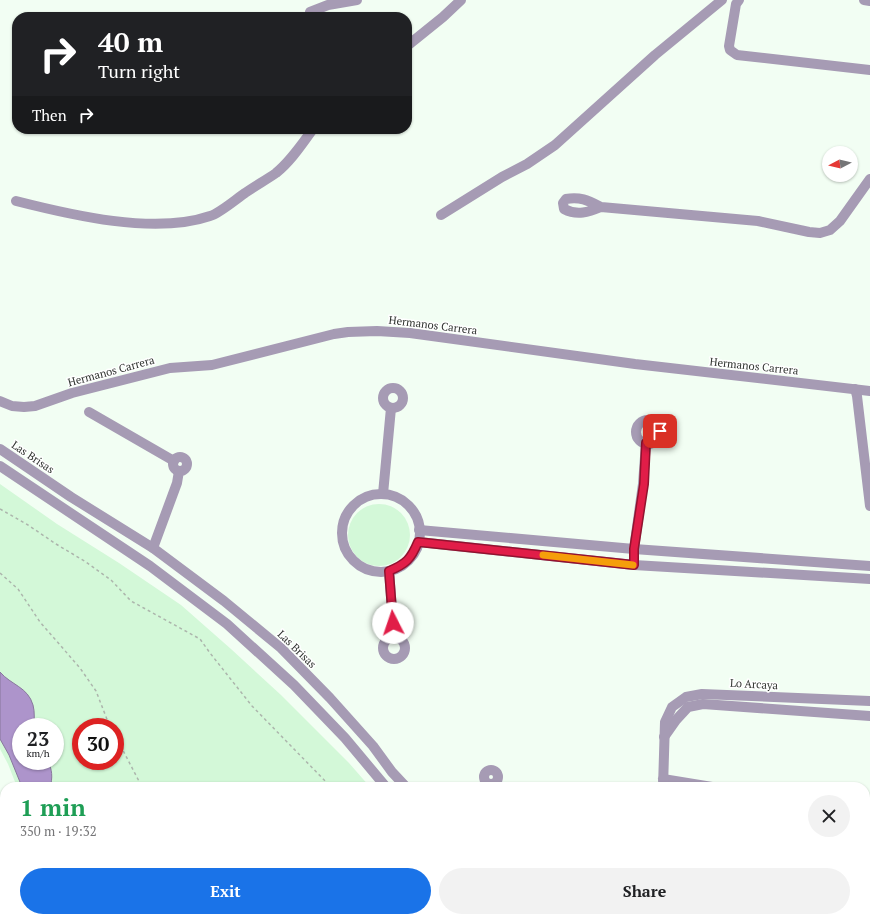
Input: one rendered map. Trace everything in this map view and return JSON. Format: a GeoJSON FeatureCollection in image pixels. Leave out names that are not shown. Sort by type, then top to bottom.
{"type":"FeatureCollection","features":[{"type":"Feature","properties":{"kind":"street"},"geometry":{"type":"LineString","coordinates":[[310,12],[328,5],[357,0]]}},
{"type":"Feature","properties":{"kind":"street"},"geometry":{"type":"LineString","coordinates":[[412,42],[443,17],[461,0]]}},
{"type":"Feature","properties":{"kind":"street"},"geometry":{"type":"LineString","coordinates":[[441,215],[502,177],[528,164],[555,145],[655,55],[722,0]]}},
{"type":"Feature","properties":{"kind":"street"},"geometry":{"type":"LineString","coordinates":[[739,0],[736,4],[729,46],[730,50],[737,55],[870,70]]}},
{"type":"Feature","properties":{"kind":"street"},"geometry":{"type":"LineString","coordinates":[[864,0],[870,1]]}},
{"type":"Feature","properties":{"kind":"street"},"geometry":{"type":"LineString","coordinates":[[16,201],[88,217],[136,223],[179,223],[211,216],[277,172],[297,152],[310,134]]}},
{"type":"Feature","properties":{"kind":"street"},"geometry":{"type":"LineString","coordinates":[[602,207],[758,221],[820,233],[830,230],[837,225],[870,179]]}},
{"type":"Feature","properties":{"kind":"street","name":"Hermanos Carrera"},"geometry":{"type":"LineString","coordinates":[[0,401],[12,406],[35,406],[72,393],[170,368],[212,365],[334,334],[377,331],[436,336],[635,364],[870,391]]}},
{"type":"Feature","properties":{"kind":"street"},"geometry":{"type":"LineString","coordinates":[[855,389],[868,477],[870,506]]}},
{"type":"Feature","properties":{"kind":"street"},"geometry":{"type":"LineString","coordinates":[[383,494],[391,408]]}},
{"type":"Feature","properties":{"kind":"street"},"geometry":{"type":"LineString","coordinates":[[89,412],[174,461],[174,468],[179,472],[177,483],[153,548],[155,558],[150,566]]}},
{"type":"Feature","properties":{"kind":"street"},"geometry":{"type":"LineString","coordinates":[[634,565],[634,549],[644,484],[646,443]]}},
{"type":"Feature","properties":{"kind":"street","name":"Las Brisas"},"geometry":{"type":"LineString","coordinates":[[0,449],[71,497],[153,548],[224,600],[281,648],[330,698],[402,782]]}},
{"type":"Feature","properties":{"kind":"street"},"geometry":{"type":"LineString","coordinates":[[0,466],[150,566],[227,624],[294,685],[345,738],[382,782]]}},
{"type":"Feature","properties":{"kind":"street"},"geometry":{"type":"LineString","coordinates":[[383,494],[397,498],[408,506],[416,517],[420,530],[413,556],[402,566],[389,571],[376,572],[363,568],[352,560],[345,549],[342,536],[343,523],[349,511],[358,501],[370,496],[383,494]]}},
{"type":"Feature","properties":{"kind":"street"},"geometry":{"type":"LineString","coordinates":[[420,530],[634,549],[870,566]]}},
{"type":"Feature","properties":{"kind":"street"},"geometry":{"type":"LineString","coordinates":[[418,542],[634,565],[870,579]]}},
{"type":"Feature","properties":{"kind":"street"},"geometry":{"type":"LineString","coordinates":[[138,558],[144,550],[153,548]]}},
{"type":"Feature","properties":{"kind":"street"},"geometry":{"type":"LineString","coordinates":[[389,571],[394,636]]}},
{"type":"Feature","properties":{"kind":"street","name":"Lo Arcaya"},"geometry":{"type":"LineString","coordinates":[[663,782],[665,722],[672,707],[686,697],[702,694],[870,701]]}},
{"type":"Feature","properties":{"kind":"street","name":"Lo Arcaya"},"geometry":{"type":"LineString","coordinates":[[664,737],[688,708],[703,704],[870,716]]}},
{"type":"Feature","properties":{"kind":"path"},"geometry":{"type":"LineString","coordinates":[[0,510],[28,525],[111,580],[131,601],[200,639],[252,706],[326,782]]}},
{"type":"Feature","properties":{"kind":"path"},"geometry":{"type":"LineString","coordinates":[[0,573],[18,588],[40,622],[80,668],[96,691],[106,718]]}},
{"type":"Feature","properties":{"kind":"path"},"geometry":{"type":"LineString","coordinates":[[124,752],[139,782]]}},
{"type":"Feature","properties":{"kind":"green space"},"geometry":{"type":"Polygon","coordinates":[[[0,484],[57,524],[119,563],[181,605],[281,695],[349,763],[366,782],[15,782],[0,749],[0,484]]]}},
{"type":"Feature","properties":{"kind":"green space"},"geometry":{"type":"Polygon","coordinates":[[[379,504],[396,509],[401,513],[405,518],[410,535],[405,552],[401,557],[396,561],[379,566],[362,561],[357,557],[353,552],[348,535],[353,518],[357,513],[362,509],[379,504]]]}},
{"type":"Feature","properties":{"kind":"shaded area"},"geometry":{"type":"Polygon","coordinates":[[[0,672],[27,694],[31,699],[34,710],[34,718],[12,718],[12,762],[0,739],[0,672]]]}},
{"type":"Feature","properties":{"kind":"shaded area"},"geometry":{"type":"Polygon","coordinates":[[[15,770],[51,770],[51,782],[20,782],[15,770]]]}},
{"type":"Feature","properties":{"kind":"slow traffic"},"geometry":{"type":"LineString","coordinates":[[543,555],[633,565]]}},
{"type":"Feature","properties":{"kind":"route"},"geometry":{"type":"LineString","coordinates":[[393,623],[389,571],[402,566],[413,556],[418,542],[634,565],[634,549],[644,484],[646,443],[654,442],[659,436],[660,431]]}}]}
